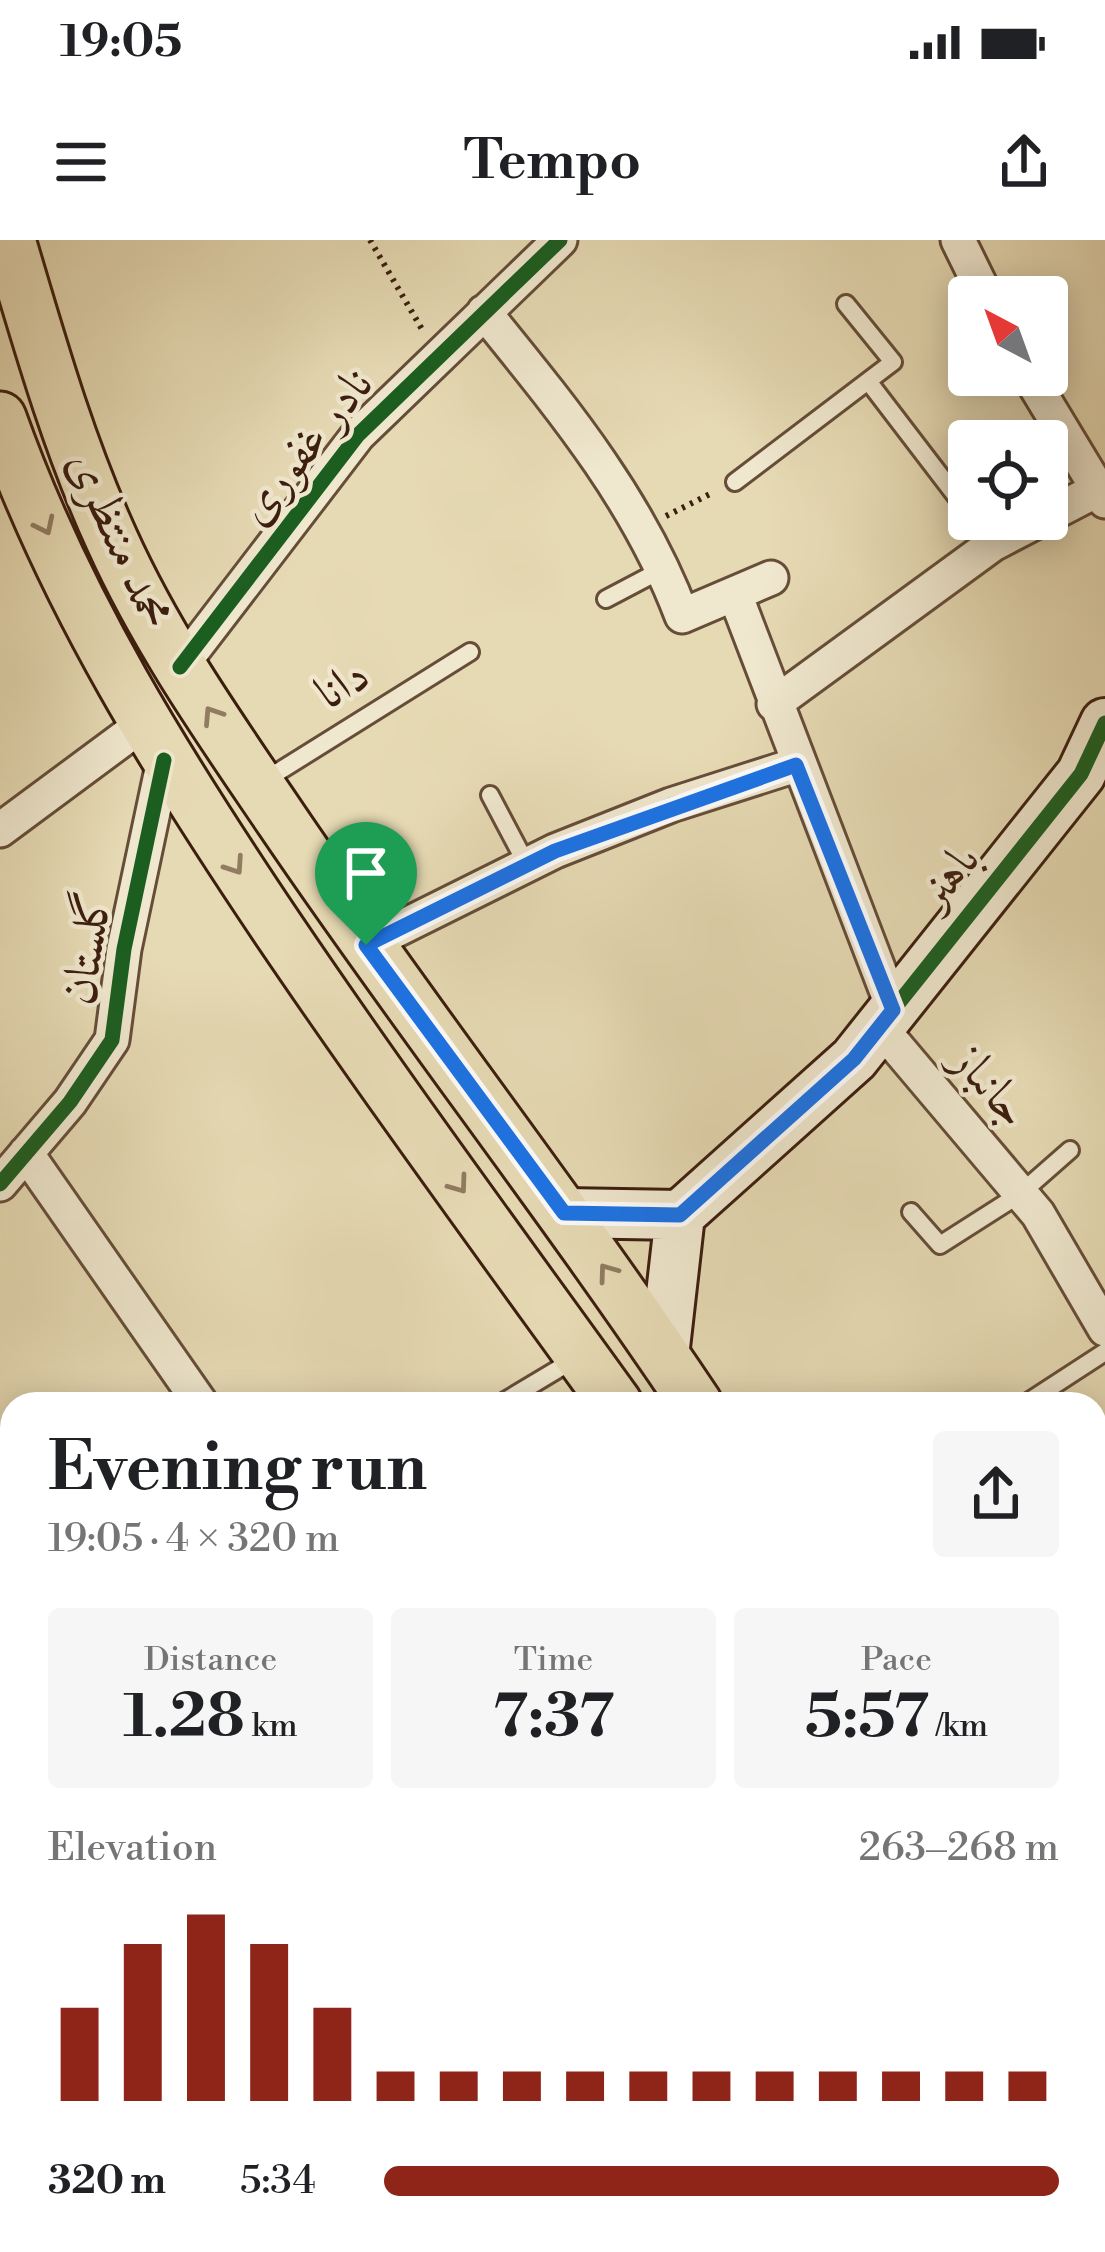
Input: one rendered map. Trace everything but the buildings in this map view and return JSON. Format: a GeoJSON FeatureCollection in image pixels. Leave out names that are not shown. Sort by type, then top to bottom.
{"type":"FeatureCollection","features":[{"type":"Feature","properties":{"kind":"main road","name":"محمد منتظری"},"geometry":{"type":"LineString","coordinates":[[9,240],[62,410],[111,540],[180,668],[366,945],[564,1213],[688,1392]]}},
{"type":"Feature","properties":{"kind":"main road"},"geometry":{"type":"LineString","coordinates":[[2,425],[62,410]]}},
{"type":"Feature","properties":{"kind":"main road","name":"محمد منتظری"},"geometry":{"type":"LineString","coordinates":[[2,425],[103,653],[154,742],[317,986],[607,1392]]}},
{"type":"Feature","properties":{"kind":"street","name":"نادر غفوری"},"geometry":{"type":"LineString","coordinates":[[180,668],[358,435],[560,240]]}},
{"type":"Feature","properties":{"kind":"street"},"geometry":{"type":"LineString","coordinates":[[958,240],[976,276]]}},
{"type":"Feature","properties":{"kind":"street"},"geometry":{"type":"LineString","coordinates":[[484,312],[574,423],[642,529],[682,616],[736,597],[771,578]]}},
{"type":"Feature","properties":{"kind":"street"},"geometry":{"type":"LineString","coordinates":[[1041,396],[1100,496],[1068,508]]}},
{"type":"Feature","properties":{"kind":"street"},"geometry":{"type":"LineString","coordinates":[[774,704],[962,540]]}},
{"type":"Feature","properties":{"kind":"street","name":"جانباز"},"geometry":{"type":"LineString","coordinates":[[736,597],[886,1019],[1038,1214],[1101,1313]]}},
{"type":"Feature","properties":{"kind":"street","name":"باهنر"},"geometry":{"type":"LineString","coordinates":[[680,1215],[854,1059],[1082,774],[1105,723]]}},
{"type":"Feature","properties":{"kind":"street"},"geometry":{"type":"LineString","coordinates":[[0,830],[154,742]]}},
{"type":"Feature","properties":{"kind":"street","name":"گلستان"},"geometry":{"type":"LineString","coordinates":[[0,1184],[112,1040],[154,742]]}},
{"type":"Feature","properties":{"kind":"street"},"geometry":{"type":"LineString","coordinates":[[366,945],[527,865],[671,805],[796,765]]}},
{"type":"Feature","properties":{"kind":"street"},"geometry":{"type":"LineString","coordinates":[[26,1153],[193,1392]]}},
{"type":"Feature","properties":{"kind":"street"},"geometry":{"type":"LineString","coordinates":[[564,1213],[680,1215],[664,1356]]}},
{"type":"Feature","properties":{"kind":"lane"},"geometry":{"type":"LineString","coordinates":[[735,482],[893,362],[846,304]]}},
{"type":"Feature","properties":{"kind":"lane"},"geometry":{"type":"LineString","coordinates":[[868,381],[948,485]]}},
{"type":"Feature","properties":{"kind":"lane"},"geometry":{"type":"LineString","coordinates":[[606,599],[664,569]]}},
{"type":"Feature","properties":{"kind":"lane","name":"دانا"},"geometry":{"type":"LineString","coordinates":[[258,785],[470,652]]}},
{"type":"Feature","properties":{"kind":"lane"},"geometry":{"type":"LineString","coordinates":[[490,795],[527,865]]}},
{"type":"Feature","properties":{"kind":"lane"},"geometry":{"type":"LineString","coordinates":[[911,1212],[940,1245],[1021,1194],[1070,1150]]}},
{"type":"Feature","properties":{"kind":"lane"},"geometry":{"type":"LineString","coordinates":[[1043,1392],[1105,1352]]}},
{"type":"Feature","properties":{"kind":"lane"},"geometry":{"type":"LineString","coordinates":[[520,1392],[581,1355]]}},
{"type":"Feature","properties":{"kind":"path"},"geometry":{"type":"LineString","coordinates":[[370,240],[437,355]]}},
{"type":"Feature","properties":{"kind":"path"},"geometry":{"type":"LineString","coordinates":[[642,529],[735,482]]}},
{"type":"Feature","properties":{"kind":"cycle path"},"geometry":{"type":"LineString","coordinates":[[180,667],[358,435],[560,240]]}},
{"type":"Feature","properties":{"kind":"cycle path"},"geometry":{"type":"LineString","coordinates":[[680,1215],[854,1059],[1081,774],[1105,723]]}},
{"type":"Feature","properties":{"kind":"cycle path"},"geometry":{"type":"LineString","coordinates":[[0,1184],[70,1102],[112,1040],[124,949],[164,760]]}},
{"type":"Feature","properties":{"kind":"cycle path"},"geometry":{"type":"LineString","coordinates":[[366,945],[555,851],[671,805],[796,765]]}},
{"type":"Feature","properties":{"kind":"route"},"geometry":{"type":"LineString","coordinates":[[796,765],[893,1010],[854,1059],[680,1215],[564,1213],[366,945],[555,851],[671,805],[796,765]]}}]}
